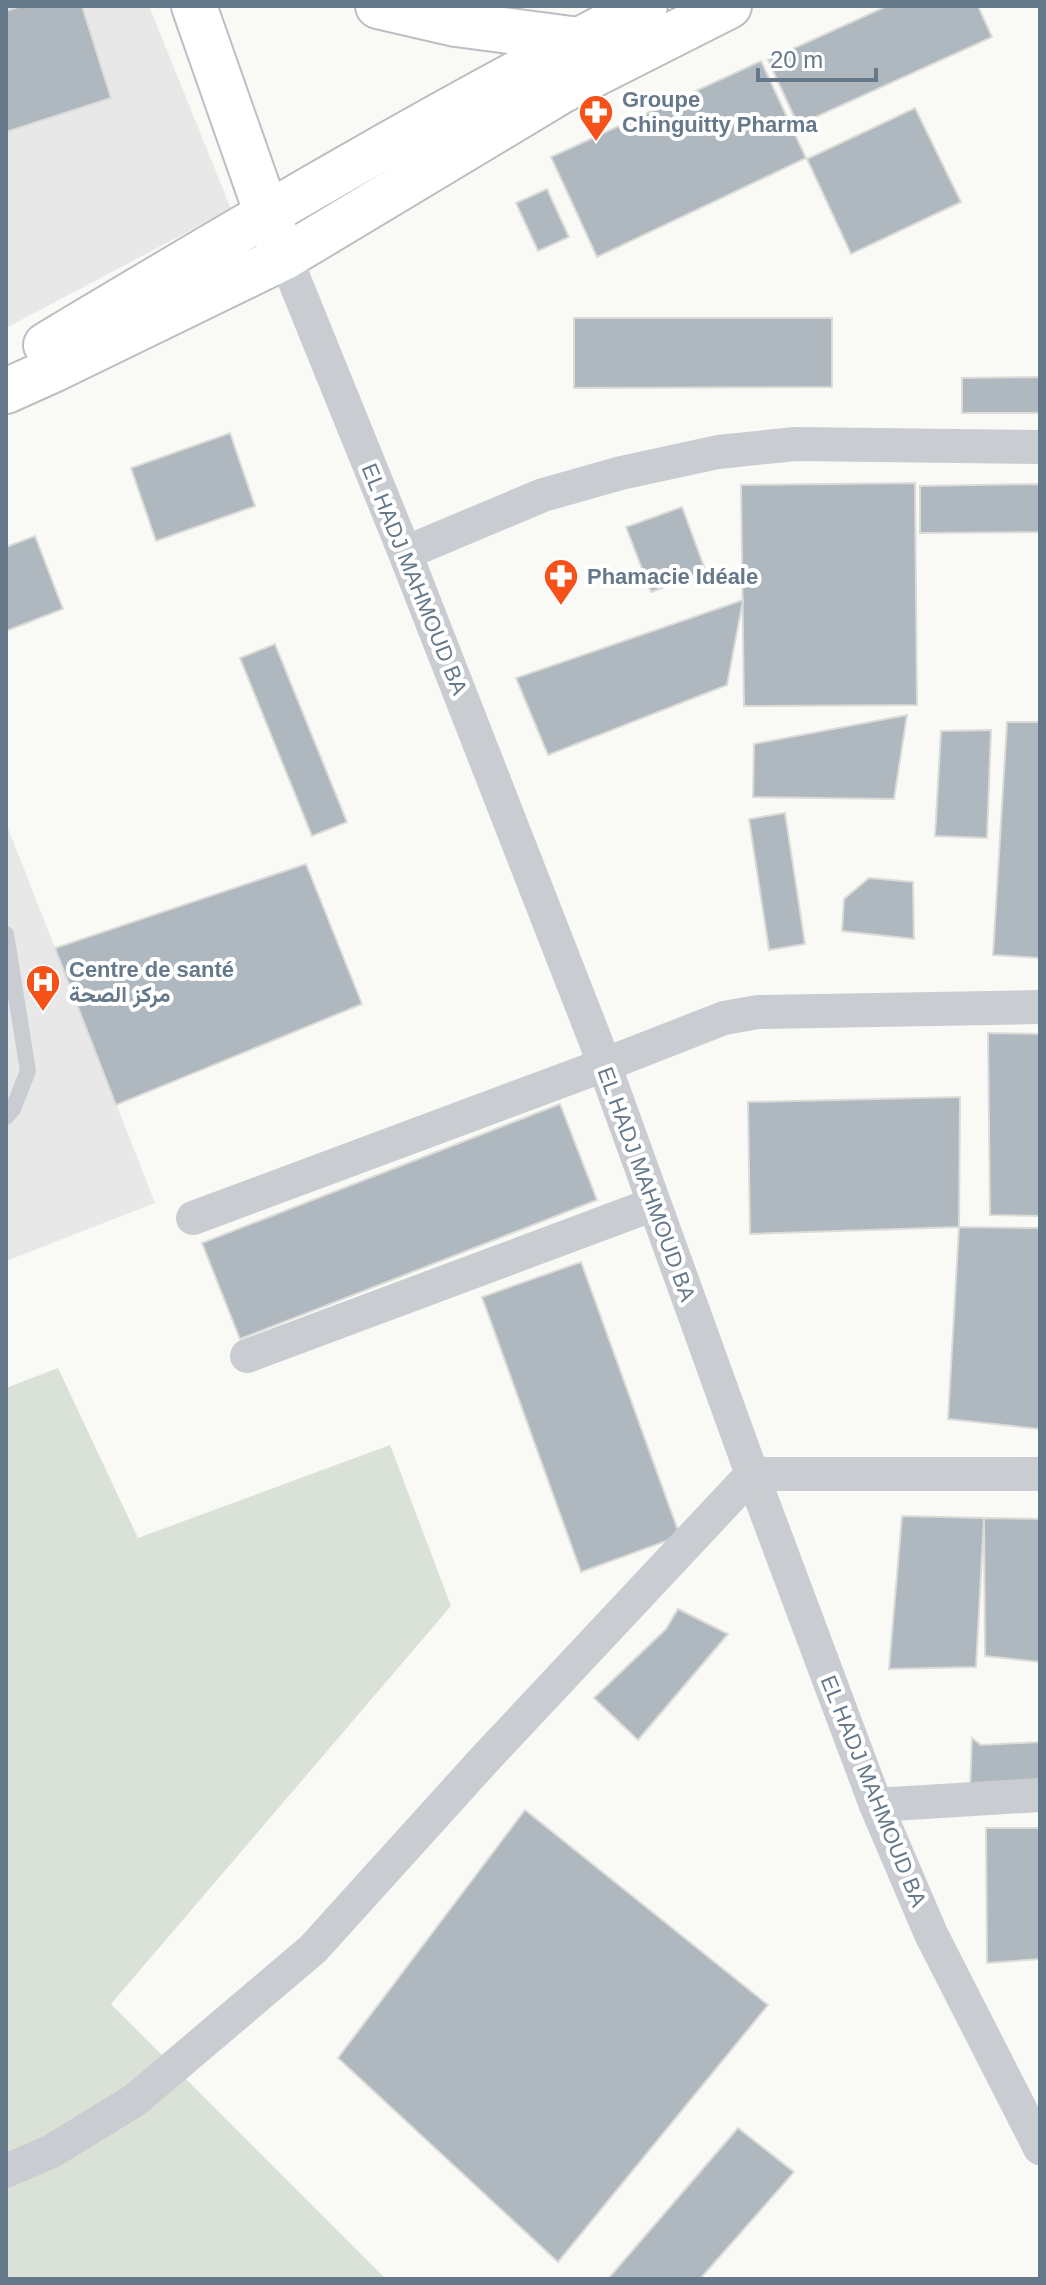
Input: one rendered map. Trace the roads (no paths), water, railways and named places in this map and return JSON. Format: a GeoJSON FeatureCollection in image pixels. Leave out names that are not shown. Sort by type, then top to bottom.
{"type":"FeatureCollection","features":[{"type":"Feature","properties":{"kind":"main road","name":"EL HADJ MAHMOUD BA"},"geometry":{"type":"LineString","coordinates":[[194,6],[285,257]]}},
{"type":"Feature","properties":{"kind":"main road"},"geometry":{"type":"LineString","coordinates":[[378,6],[588,56]]}},
{"type":"Feature","properties":{"kind":"main road"},"geometry":{"type":"LineString","coordinates":[[6,391],[285,257],[563,90],[588,56],[645,6]]}},
{"type":"Feature","properties":{"kind":"main road"},"geometry":{"type":"LineString","coordinates":[[6,375],[44,346],[267,214],[588,56],[729,6]]}},
{"type":"Feature","properties":{"kind":"street","name":"EL HADJ MAHMOUD BA"},"geometry":{"type":"LineString","coordinates":[[285,257],[405,553],[604,1065],[876,1805],[931,1934],[1040,2148]]}},
{"type":"Feature","properties":{"kind":"street"},"geometry":{"type":"LineString","coordinates":[[405,553],[543,495],[621,473],[718,452],[795,444],[1040,447]]}},
{"type":"Feature","properties":{"kind":"street"},"geometry":{"type":"LineString","coordinates":[[193,1218],[724,1018],[758,1012],[1040,1007]]}},
{"type":"Feature","properties":{"kind":"street"},"geometry":{"type":"LineString","coordinates":[[247,1356],[654,1204]]}},
{"type":"Feature","properties":{"kind":"street"},"geometry":{"type":"LineString","coordinates":[[6,2171],[52,2151],[135,2100],[313,1949],[484,1760],[752,1474],[1040,1474]]}},
{"type":"Feature","properties":{"kind":"street"},"geometry":{"type":"LineString","coordinates":[[876,1805],[1040,1795]]}},
{"type":"Feature","properties":{"kind":"lane"},"geometry":{"type":"LineString","coordinates":[[6,934],[28,1071],[13,1109],[6,1117]]}},
{"type":"Feature","properties":{"kind":"place","name":"Groupe Chinguitty Pharma"},"geometry":{"type":"Point","coordinates":[596,143]}},
{"type":"Feature","properties":{"kind":"place","name":"Phamacie Idéale"},"geometry":{"type":"Point","coordinates":[561,607]}},
{"type":"Feature","properties":{"kind":"place","name":"Centre de santé مركز الصحة"},"geometry":{"type":"Point","coordinates":[43,1013]}}]}
